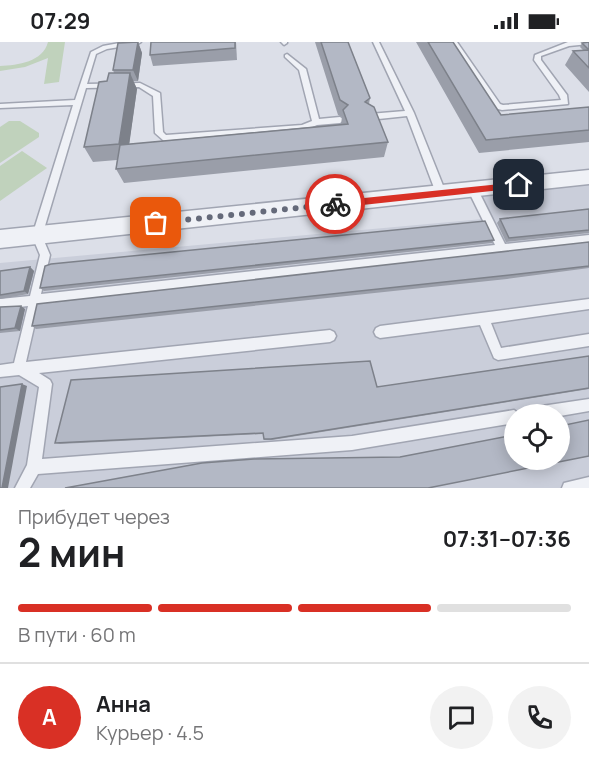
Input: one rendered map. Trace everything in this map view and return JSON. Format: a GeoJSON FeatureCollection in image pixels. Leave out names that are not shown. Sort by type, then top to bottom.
{"type":"FeatureCollection","features":[{"type":"Feature","properties":{"kind":"street"},"geometry":{"type":"LineString","coordinates":[[0,239],[589,177]]}},
{"type":"Feature","properties":{"kind":"lane"},"geometry":{"type":"LineString","coordinates":[[19,368],[45,255],[37,236],[93,53],[105,47],[138,42]]}},
{"type":"Feature","properties":{"kind":"lane"},"geometry":{"type":"LineString","coordinates":[[376,42],[410,113],[441,193]]}},
{"type":"Feature","properties":{"kind":"lane"},"geometry":{"type":"LineString","coordinates":[[454,42],[497,106],[502,108],[565,102],[563,95],[537,60],[538,55],[567,43],[589,42]]}},
{"type":"Feature","properties":{"kind":"lane"},"geometry":{"type":"LineString","coordinates":[[567,43],[589,51]]}},
{"type":"Feature","properties":{"kind":"lane"},"geometry":{"type":"LineString","coordinates":[[287,56],[302,69],[316,122]]}},
{"type":"Feature","properties":{"kind":"lane"},"geometry":{"type":"LineString","coordinates":[[83,86],[140,86],[158,95],[159,133],[164,138],[303,128],[316,122],[340,120]]}},
{"type":"Feature","properties":{"kind":"lane"},"geometry":{"type":"LineString","coordinates":[[0,106],[77,102]]}},
{"type":"Feature","properties":{"kind":"lane"},"geometry":{"type":"LineString","coordinates":[[369,117],[410,113]]}},
{"type":"Feature","properties":{"kind":"lane"},"geometry":{"type":"LineString","coordinates":[[473,190],[502,249]]}},
{"type":"Feature","properties":{"kind":"lane"},"geometry":{"type":"LineString","coordinates":[[0,304],[589,239]]}},
{"type":"Feature","properties":{"kind":"lane"},"geometry":{"type":"LineString","coordinates":[[380,332],[589,304]]}},
{"type":"Feature","properties":{"kind":"lane"},"geometry":{"type":"LineString","coordinates":[[483,319],[498,354],[589,340]]}},
{"type":"Feature","properties":{"kind":"lane"},"geometry":{"type":"LineString","coordinates":[[0,371],[330,336]]}},
{"type":"Feature","properties":{"kind":"lane"},"geometry":{"type":"LineString","coordinates":[[19,368],[46,384],[34,467],[22,488]]}},
{"type":"Feature","properties":{"kind":"lane"},"geometry":{"type":"LineString","coordinates":[[570,408],[589,405]]}},
{"type":"Feature","properties":{"kind":"lane"},"geometry":{"type":"LineString","coordinates":[[34,467],[352,444],[504,419]]}},
{"type":"Feature","properties":{"kind":"lane"},"geometry":{"type":"LineString","coordinates":[[569,488],[589,484]]}},
{"type":"Feature","properties":{"kind":"shaded area"},"geometry":{"type":"Polygon","coordinates":[[[589,183],[589,488],[0,488],[0,263],[483,219],[472,196],[589,183]]]}},
{"type":"Feature","properties":{"kind":"green space"},"geometry":{"type":"Polygon","coordinates":[[[48,42],[65,42],[59,82],[44,84],[48,58],[25,67],[0,71],[0,66],[14,65],[35,58],[41,54],[48,42]]]}},
{"type":"Feature","properties":{"kind":"green space"},"geometry":{"type":"Polygon","coordinates":[[[9,121],[20,121],[39,133],[39,137],[0,163],[0,127],[9,121]]]}},
{"type":"Feature","properties":{"kind":"green space"},"geometry":{"type":"Polygon","coordinates":[[[22,151],[47,168],[0,201],[0,166],[22,151]]]}},
{"type":"Feature","properties":{"kind":"building"},"geometry":{"type":"Polygon","coordinates":[[[138,42],[133,70],[113,70],[118,43],[138,42]]]}},
{"type":"Feature","properties":{"kind":"building"},"geometry":{"type":"Polygon","coordinates":[[[151,42],[235,42],[235,48],[150,55],[151,42]]]}},
{"type":"Feature","properties":{"kind":"building"},"geometry":{"type":"Polygon","coordinates":[[[321,42],[348,42],[370,98],[365,102],[374,107],[388,142],[116,169],[120,145],[348,124],[343,110],[348,105],[340,100],[321,42]]]}},
{"type":"Feature","properties":{"kind":"building"},"geometry":{"type":"Polygon","coordinates":[[[428,42],[453,42],[501,115],[589,107],[589,130],[486,140],[428,42]]]}},
{"type":"Feature","properties":{"kind":"building"},"geometry":{"type":"Polygon","coordinates":[[[589,42],[589,50],[582,43],[589,42]]]}},
{"type":"Feature","properties":{"kind":"building"},"geometry":{"type":"Polygon","coordinates":[[[589,50],[589,68],[573,51],[589,50]]]}},
{"type":"Feature","properties":{"kind":"building"},"geometry":{"type":"Polygon","coordinates":[[[109,73],[130,73],[119,144],[84,147],[99,82],[107,81],[109,73]]]}},
{"type":"Feature","properties":{"kind":"building"},"geometry":{"type":"Polygon","coordinates":[[[589,209],[589,230],[509,238],[500,219],[589,209]]]}},
{"type":"Feature","properties":{"kind":"building"},"geometry":{"type":"Polygon","coordinates":[[[485,221],[494,240],[40,288],[45,266],[51,264],[485,221]]]}},
{"type":"Feature","properties":{"kind":"building"},"geometry":{"type":"Polygon","coordinates":[[[589,242],[589,266],[32,326],[37,304],[589,242]]]}},
{"type":"Feature","properties":{"kind":"building"},"geometry":{"type":"Polygon","coordinates":[[[30,267],[24,291],[0,295],[0,271],[30,267]]]}},
{"type":"Feature","properties":{"kind":"building"},"geometry":{"type":"Polygon","coordinates":[[[21,306],[15,328],[0,330],[0,307],[21,306]]]}},
{"type":"Feature","properties":{"kind":"building"},"geometry":{"type":"Polygon","coordinates":[[[589,356],[589,388],[271,439],[264,439],[263,433],[55,443],[71,380],[370,361],[377,387],[589,356]]]}},
{"type":"Feature","properties":{"kind":"building"},"geometry":{"type":"Polygon","coordinates":[[[22,384],[2,488],[0,488],[0,387],[22,384]]]}},
{"type":"Feature","properties":{"kind":"building"},"geometry":{"type":"Polygon","coordinates":[[[589,420],[589,456],[570,460],[570,424],[589,420]]]}},
{"type":"Feature","properties":{"kind":"building"},"geometry":{"type":"Polygon","coordinates":[[[504,437],[504,470],[519,470],[428,488],[65,488],[202,463],[254,459],[400,457],[504,437]]]}},
{"type":"Feature","properties":{"kind":"way so far"},"geometry":{"type":"LineString","coordinates":[[156,223],[335,204]]}},
{"type":"Feature","properties":{"kind":"route"},"geometry":{"type":"LineString","coordinates":[[335,204],[519,185]]}}]}
